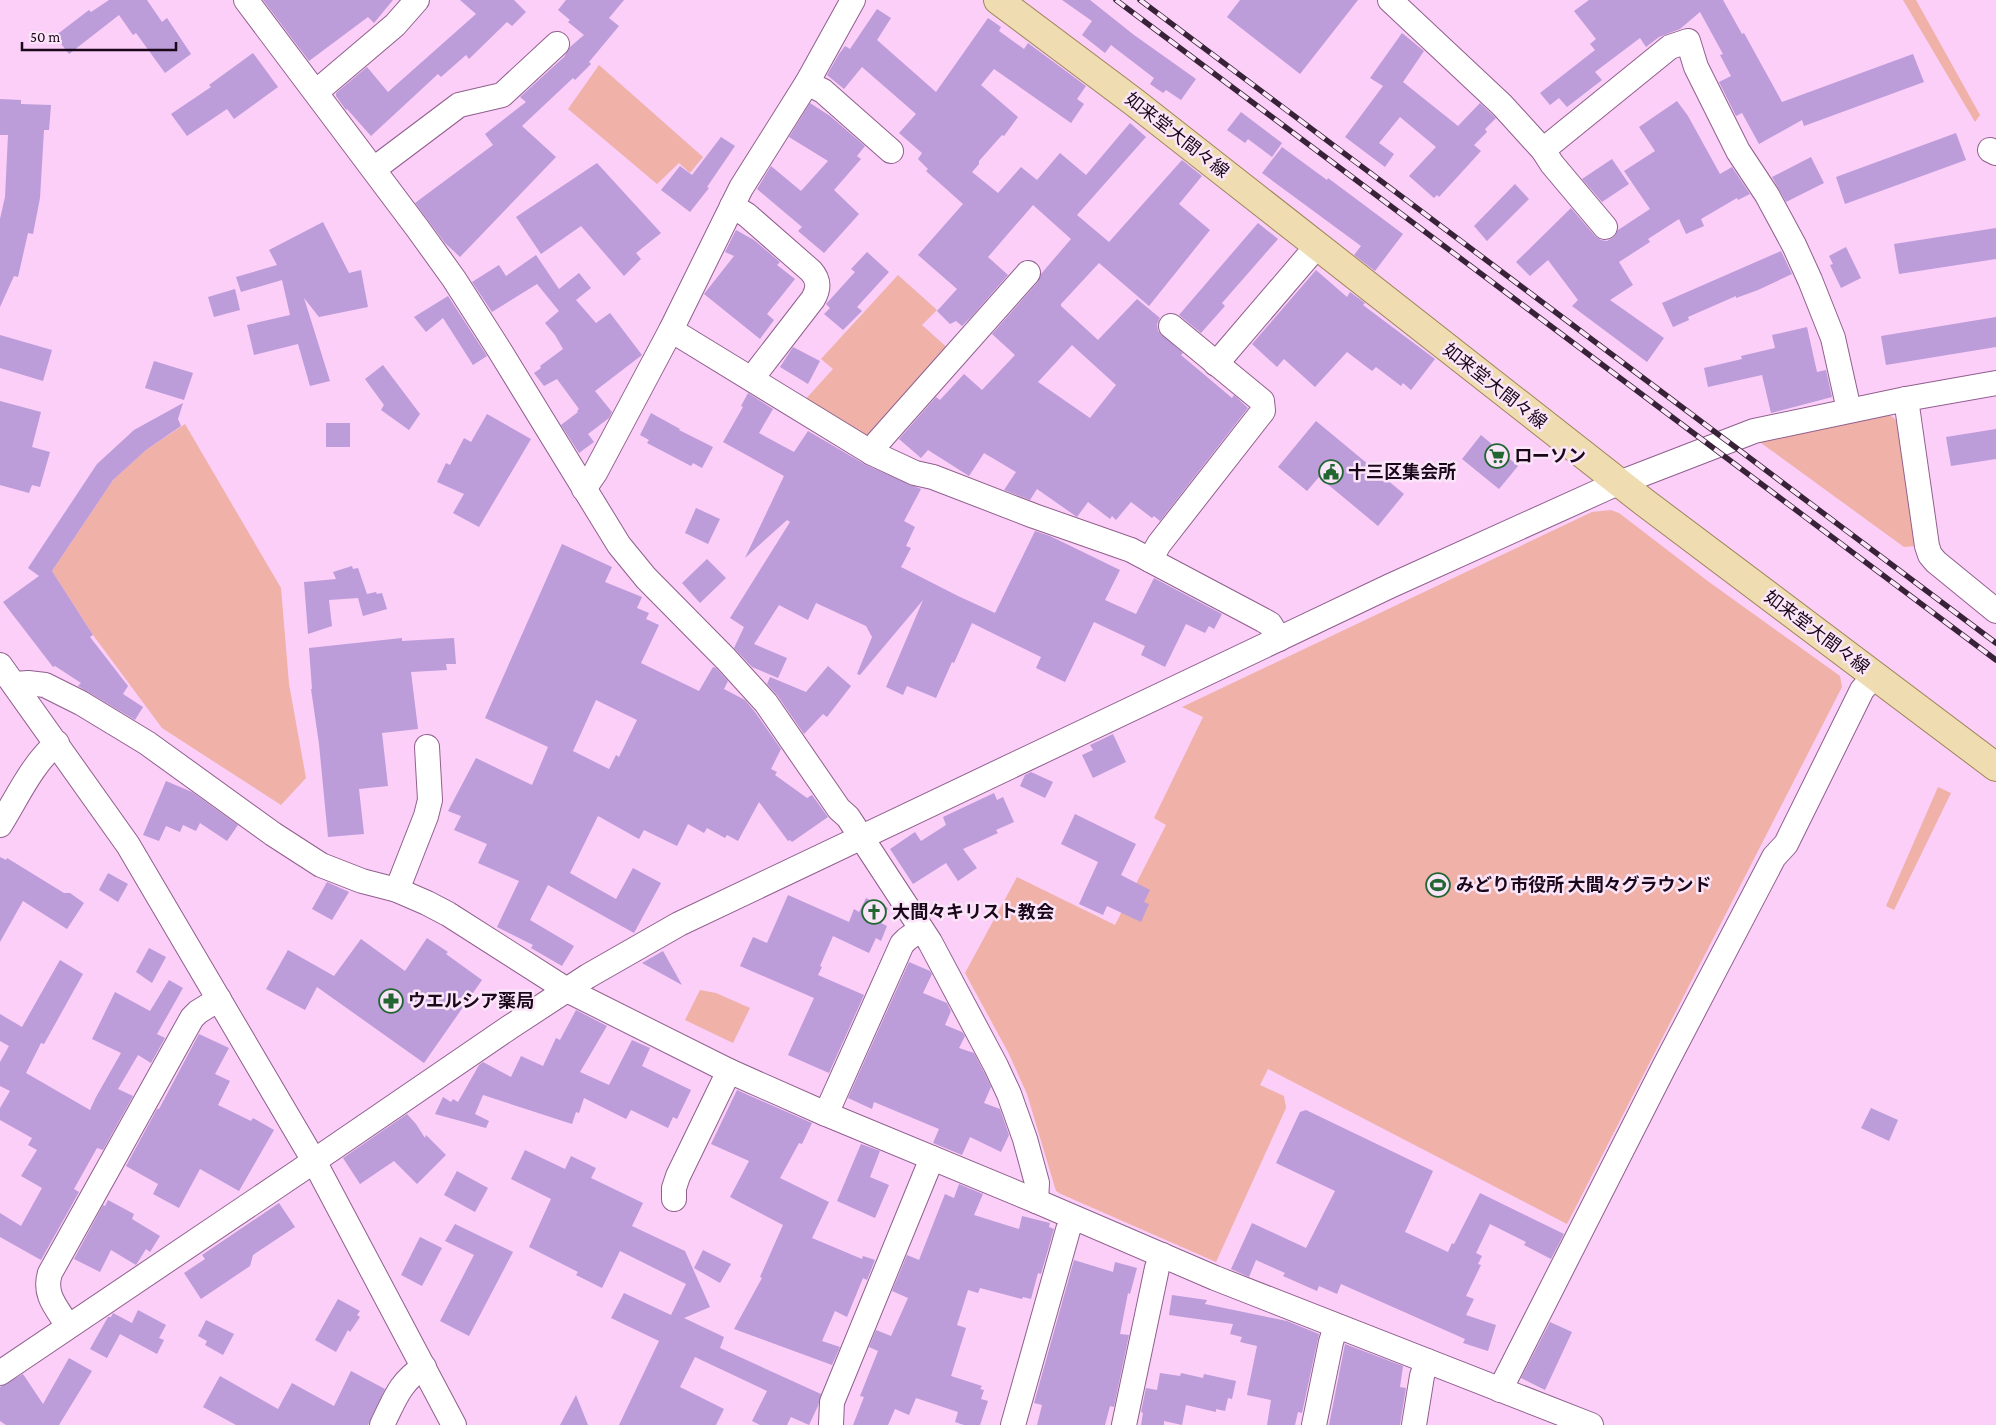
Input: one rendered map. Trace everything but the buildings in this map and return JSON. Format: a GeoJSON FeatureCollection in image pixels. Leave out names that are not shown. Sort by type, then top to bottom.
{"type":"FeatureCollection","features":[{"type":"Feature","properties":{"kind":"main road","name":"如来堂大間々線"},"geometry":{"type":"LineString","coordinates":[[998,0],[1134,102],[1621,484],[1996,767]]}},
{"type":"Feature","properties":{"kind":"street"},"geometry":{"type":"LineString","coordinates":[[246,0],[374,169],[459,286],[608,529],[631,561],[766,703],[803,758],[862,838],[941,960],[1009,1094],[1025,1139],[1036,1183],[1036,1201]]}},
{"type":"Feature","properties":{"kind":"street"},"geometry":{"type":"LineString","coordinates":[[316,92],[395,25],[417,0]]}},
{"type":"Feature","properties":{"kind":"street"},"geometry":{"type":"LineString","coordinates":[[584,489],[595,473],[670,330],[745,180],[807,83],[853,0]]}},
{"type":"Feature","properties":{"kind":"street"},"geometry":{"type":"LineString","coordinates":[[1390,0],[1502,105],[1543,150],[1552,164],[1604,227]]}},
{"type":"Feature","properties":{"kind":"street"},"geometry":{"type":"LineString","coordinates":[[1543,150],[1670,47],[1688,41],[1696,67],[1738,151],[1767,195],[1794,245],[1810,280],[1833,338],[1849,410]]}},
{"type":"Feature","properties":{"kind":"street"},"geometry":{"type":"LineString","coordinates":[[374,169],[459,105],[502,95],[557,44]]}},
{"type":"Feature","properties":{"kind":"street"},"geometry":{"type":"LineString","coordinates":[[807,83],[823,91],[891,151]]}},
{"type":"Feature","properties":{"kind":"street"},"geometry":{"type":"LineString","coordinates":[[732,206],[747,215],[811,271],[815,275],[818,284],[818,289],[813,299],[752,378]]}},
{"type":"Feature","properties":{"kind":"street"},"geometry":{"type":"LineString","coordinates":[[1216,364],[1317,246]]}},
{"type":"Feature","properties":{"kind":"street"},"geometry":{"type":"LineString","coordinates":[[872,453],[878,442],[1028,273]]}},
{"type":"Feature","properties":{"kind":"street"},"geometry":{"type":"LineString","coordinates":[[1150,560],[1159,544],[1263,412],[1262,401],[1171,326]]}},
{"type":"Feature","properties":{"kind":"street"},"geometry":{"type":"LineString","coordinates":[[670,330],[752,378],[872,453],[915,473],[933,477],[1034,516],[1112,542],[1150,560],[1270,624],[1279,639]]}},
{"type":"Feature","properties":{"kind":"street"},"geometry":{"type":"LineString","coordinates":[[0,1373],[566,990],[679,924],[1279,639],[1586,497],[1711,446],[1754,431],[1849,410],[1996,383]]}},
{"type":"Feature","properties":{"kind":"street"},"geometry":{"type":"LineString","coordinates":[[1906,399],[1924,533],[1930,554],[1936,562],[1996,611]]}},
{"type":"Feature","properties":{"kind":"street"},"geometry":{"type":"LineString","coordinates":[[0,665],[128,845],[314,1161],[454,1425]]}},
{"type":"Feature","properties":{"kind":"street"},"geometry":{"type":"LineString","coordinates":[[1500,1390],[1668,1058],[1774,857],[1786,844],[1862,690],[1874,675]]}},
{"type":"Feature","properties":{"kind":"street"},"geometry":{"type":"LineString","coordinates":[[15,684],[28,682],[44,685],[74,699],[147,744],[273,834],[321,865],[362,881],[397,890],[427,903],[448,914],[566,990],[729,1071],[826,1114],[1227,1283],[1500,1390],[1565,1421],[1591,1425]]}},
{"type":"Feature","properties":{"kind":"street"},"geometry":{"type":"LineString","coordinates":[[0,826],[39,762],[57,743]]}},
{"type":"Feature","properties":{"kind":"street"},"geometry":{"type":"LineString","coordinates":[[397,890],[426,816],[430,800],[427,747]]}},
{"type":"Feature","properties":{"kind":"street"},"geometry":{"type":"LineString","coordinates":[[826,1114],[902,944],[921,929]]}},
{"type":"Feature","properties":{"kind":"street"},"geometry":{"type":"LineString","coordinates":[[68,1326],[47,1289],[50,1273],[192,1018],[219,999]]}},
{"type":"Feature","properties":{"kind":"street"},"geometry":{"type":"LineString","coordinates":[[674,1199],[674,1188],[678,1176],[729,1071]]}},
{"type":"Feature","properties":{"kind":"street"},"geometry":{"type":"LineString","coordinates":[[831,1424],[832,1402],[932,1158]]}},
{"type":"Feature","properties":{"kind":"street"},"geometry":{"type":"LineString","coordinates":[[1013,1425],[1068,1230],[1074,1218]]}},
{"type":"Feature","properties":{"kind":"street"},"geometry":{"type":"LineString","coordinates":[[1124,1425],[1162,1255]]}},
{"type":"Feature","properties":{"kind":"street"},"geometry":{"type":"LineString","coordinates":[[1314,1425],[1336,1326]]}},
{"type":"Feature","properties":{"kind":"street"},"geometry":{"type":"LineString","coordinates":[[1414,1425],[1422,1376],[1428,1361]]}},
{"type":"Feature","properties":{"kind":"street"},"geometry":{"type":"LineString","coordinates":[[382,1425],[405,1381],[424,1367]]}},
{"type":"Feature","properties":{"kind":"shaded area"},"geometry":{"type":"Polygon","coordinates":[[[1903,0],[1916,0],[1980,115],[1975,122],[1903,0]]]}},
{"type":"Feature","properties":{"kind":"shaded area"},"geometry":{"type":"Polygon","coordinates":[[[599,65],[703,157],[690,173],[679,163],[657,184],[568,109],[599,65]]]}},
{"type":"Feature","properties":{"kind":"shaded area"},"geometry":{"type":"Polygon","coordinates":[[[898,275],[937,310],[922,325],[951,351],[867,440],[803,402],[833,369],[821,359],[898,275]]]}},
{"type":"Feature","properties":{"kind":"shaded area"},"geometry":{"type":"Polygon","coordinates":[[[1889,415],[1898,423],[1916,546],[1904,547],[1757,440],[1889,415]]]}},
{"type":"Feature","properties":{"kind":"shaded area"},"geometry":{"type":"Polygon","coordinates":[[[185,424],[281,588],[289,684],[306,778],[281,805],[162,728],[93,635],[52,571],[113,480],[146,450],[185,424]]]}},
{"type":"Feature","properties":{"kind":"shaded area","name":"みどり市役所 大間々グラウンド"},"geometry":{"type":"Polygon","coordinates":[[[1611,510],[1619,513],[1709,582],[1840,676],[1842,687],[1567,1224],[1268,1069],[1260,1085],[1284,1096],[1286,1108],[1216,1262],[1056,1191],[1027,1094],[1008,1052],[965,973],[1017,877],[1115,925],[1166,825],[1154,818],[1203,717],[1182,707],[1592,512],[1611,510]]]}},
{"type":"Feature","properties":{"kind":"shaded area"},"geometry":{"type":"Polygon","coordinates":[[[1938,787],[1951,793],[1894,910],[1886,906],[1938,787]]]}},
{"type":"Feature","properties":{"kind":"shaded area"},"geometry":{"type":"Polygon","coordinates":[[[700,990],[716,993],[750,1008],[733,1043],[685,1020],[700,990]]]}},
{"type":"Feature","properties":{"kind":"railway"},"geometry":{"type":"LineString","coordinates":[[1116,0],[1996,660]]}},
{"type":"Feature","properties":{"kind":"railway"},"geometry":{"type":"LineString","coordinates":[[1140,0],[1996,643]]}},
{"type":"Feature","properties":{"kind":"place","name":"ローソン"},"geometry":{"type":"Point","coordinates":[1497,456]}},
{"type":"Feature","properties":{"kind":"place","name":"十三区集会所"},"geometry":{"type":"Point","coordinates":[1331,472]}},
{"type":"Feature","properties":{"kind":"place","name":"みどり市役所 大間々グラウンド"},"geometry":{"type":"Point","coordinates":[1438,885]}},
{"type":"Feature","properties":{"kind":"place","name":"大間々キリスト教会"},"geometry":{"type":"Point","coordinates":[874,912]}},
{"type":"Feature","properties":{"kind":"place","name":"ウエルシア薬局"},"geometry":{"type":"Point","coordinates":[391,1001]}}]}
